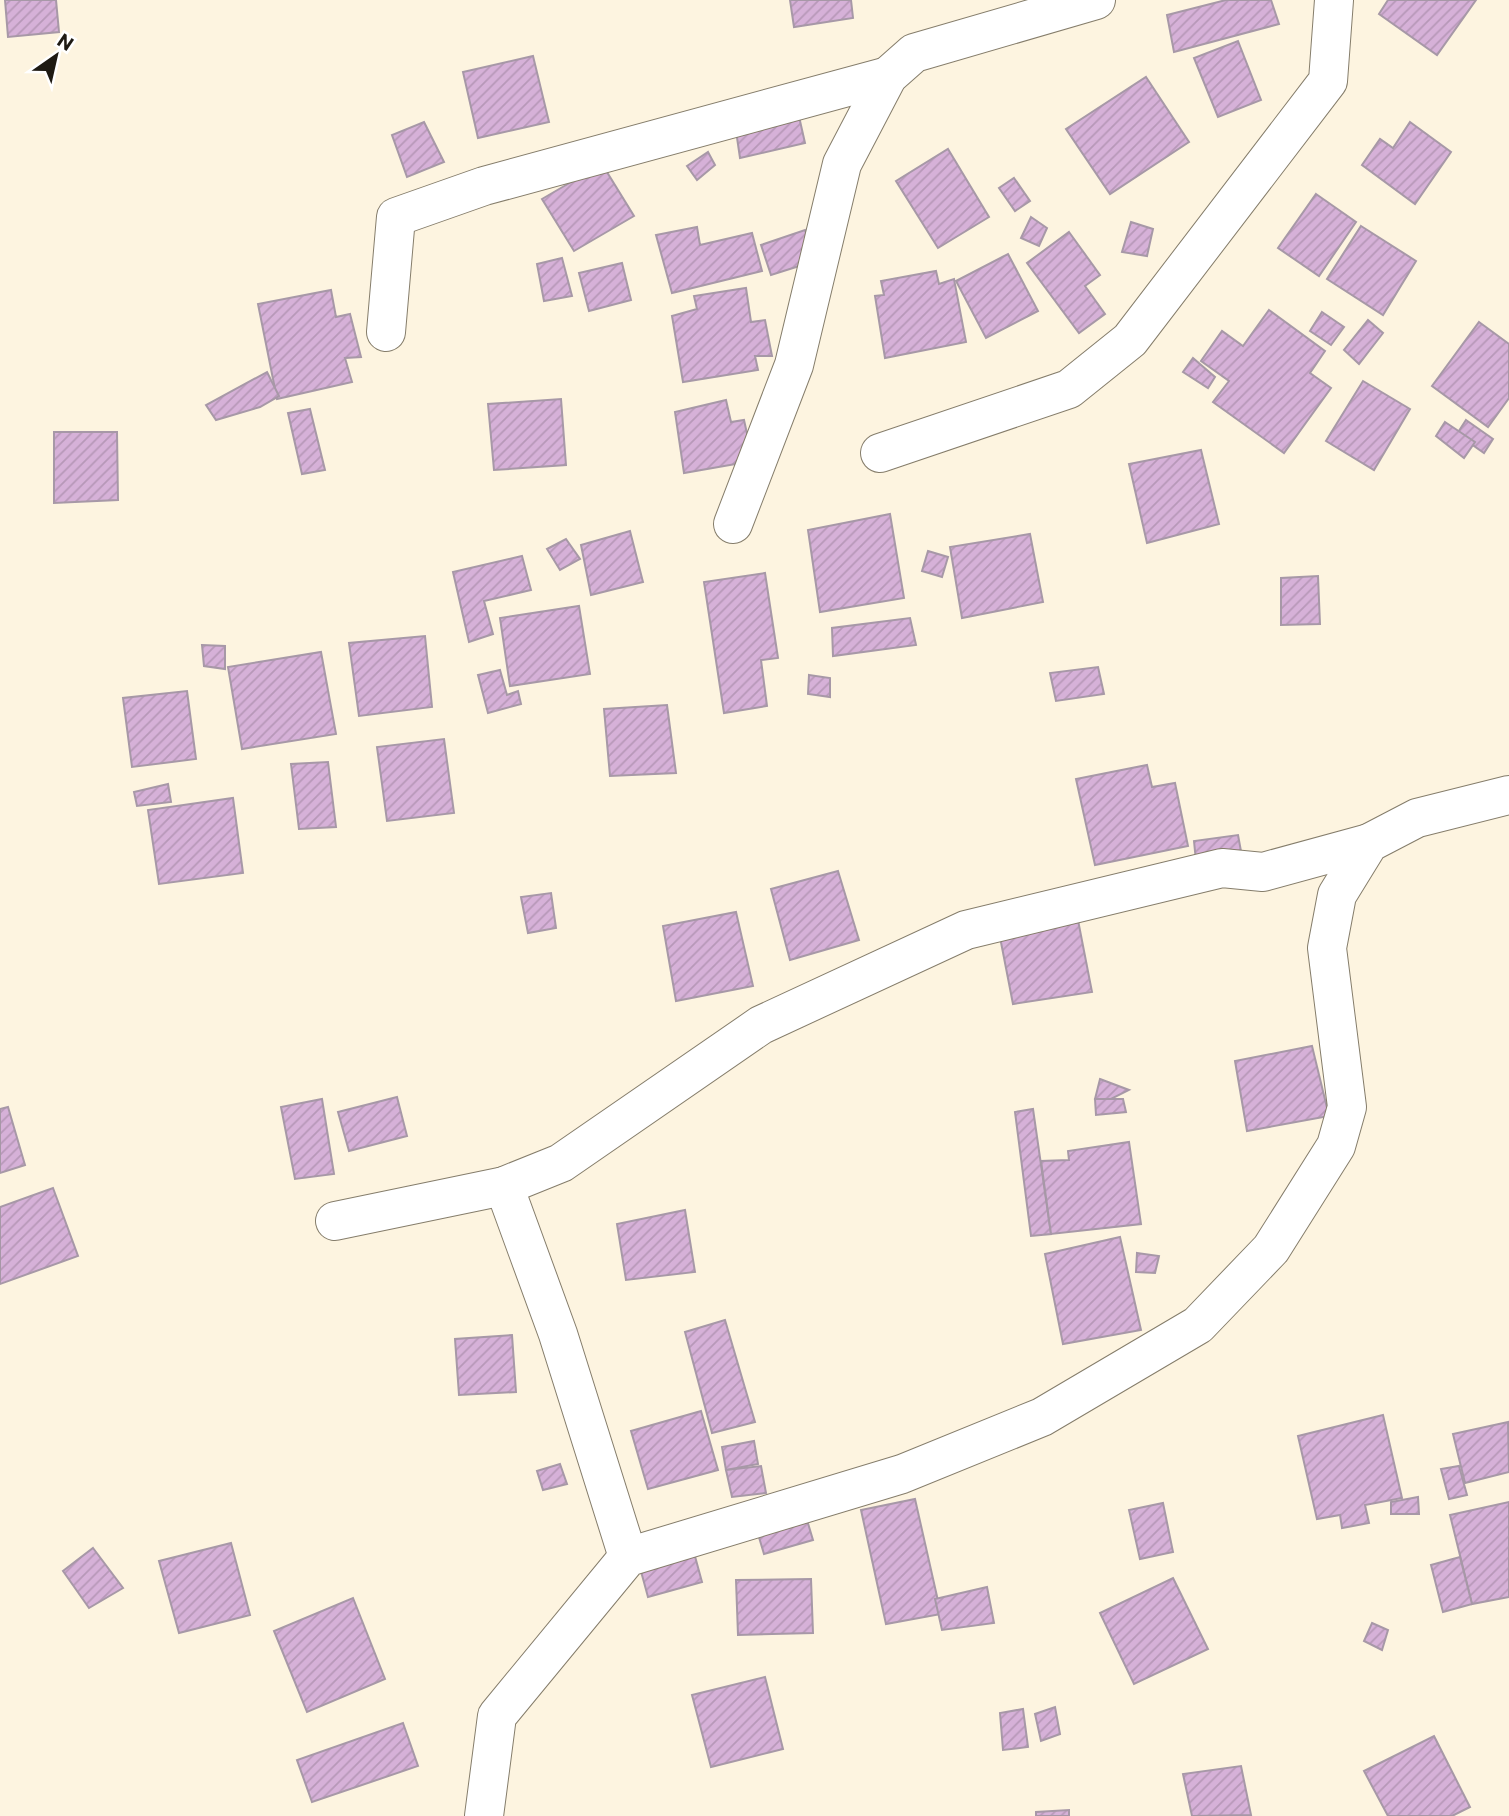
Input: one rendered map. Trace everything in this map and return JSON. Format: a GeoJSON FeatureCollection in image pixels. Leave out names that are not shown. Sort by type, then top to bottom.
{"type":"FeatureCollection","features":[{"type":"Feature","properties":{"kind":"street"},"geometry":{"type":"LineString","coordinates":[[733,524],[793,365],[842,164],[888,76],[915,53],[1096,0]]}},
{"type":"Feature","properties":{"kind":"street"},"geometry":{"type":"LineString","coordinates":[[880,453],[1069,389],[1130,340],[1328,82],[1334,0]]}},
{"type":"Feature","properties":{"kind":"street"},"geometry":{"type":"LineString","coordinates":[[386,332],[396,217],[484,186],[888,76]]}},
{"type":"Feature","properties":{"kind":"street"},"geometry":{"type":"LineString","coordinates":[[335,1221],[504,1186],[561,1163],[761,1025],[966,930],[1222,868],[1263,872],[1369,843],[1417,818],[1509,795]]}},
{"type":"Feature","properties":{"kind":"street"},"geometry":{"type":"LineString","coordinates":[[484,1816],[497,1716],[628,1557],[915,1469],[1042,1417],[1198,1325],[1271,1249],[1336,1146],[1347,1107],[1327,948],[1337,895],[1369,843]]}},
{"type":"Feature","properties":{"kind":"street"},"geometry":{"type":"LineString","coordinates":[[504,1186],[558,1334],[628,1557]]}},
{"type":"Feature","properties":{"kind":"building"},"geometry":{"type":"Polygon","coordinates":[[[5,0],[56,0],[59,32],[8,37],[5,0]]]}},
{"type":"Feature","properties":{"kind":"building"},"geometry":{"type":"Polygon","coordinates":[[[790,0],[851,0],[853,18],[794,27],[790,0]]]}},
{"type":"Feature","properties":{"kind":"building"},"geometry":{"type":"Polygon","coordinates":[[[1226,0],[1271,0],[1279,24],[1174,52],[1167,15],[1226,0]]]}},
{"type":"Feature","properties":{"kind":"building"},"geometry":{"type":"Polygon","coordinates":[[[1388,0],[1476,0],[1437,55],[1379,14],[1388,0]]]}},
{"type":"Feature","properties":{"kind":"building"},"geometry":{"type":"Polygon","coordinates":[[[1238,41],[1261,100],[1218,117],[1194,58],[1238,41]]]}},
{"type":"Feature","properties":{"kind":"building"},"geometry":{"type":"Polygon","coordinates":[[[533,56],[549,122],[478,138],[463,72],[533,56]]]}},
{"type":"Feature","properties":{"kind":"building"},"geometry":{"type":"Polygon","coordinates":[[[1146,77],[1189,142],[1110,194],[1066,129],[1146,77]]]}},
{"type":"Feature","properties":{"kind":"building"},"geometry":{"type":"Polygon","coordinates":[[[798,112],[805,143],[740,158],[735,124],[798,112]]]}},
{"type":"Feature","properties":{"kind":"building"},"geometry":{"type":"Polygon","coordinates":[[[424,122],[444,162],[407,177],[392,135],[424,122]]]}},
{"type":"Feature","properties":{"kind":"building"},"geometry":{"type":"Polygon","coordinates":[[[1410,122],[1451,152],[1415,204],[1362,165],[1380,139],[1393,148],[1410,122]]]}},
{"type":"Feature","properties":{"kind":"building"},"geometry":{"type":"Polygon","coordinates":[[[948,149],[989,217],[938,248],[896,181],[948,149]]]}},
{"type":"Feature","properties":{"kind":"building"},"geometry":{"type":"Polygon","coordinates":[[[708,152],[715,165],[697,180],[687,166],[708,152]]]}},
{"type":"Feature","properties":{"kind":"building"},"geometry":{"type":"Polygon","coordinates":[[[602,164],[634,216],[574,251],[542,199],[602,164]]]}},
{"type":"Feature","properties":{"kind":"building"},"geometry":{"type":"Polygon","coordinates":[[[1014,178],[1030,201],[1015,211],[999,188],[1014,178]]]}},
{"type":"Feature","properties":{"kind":"building"},"geometry":{"type":"Polygon","coordinates":[[[1316,194],[1356,222],[1319,276],[1278,248],[1316,194]]]}},
{"type":"Feature","properties":{"kind":"building"},"geometry":{"type":"Polygon","coordinates":[[[1031,217],[1047,228],[1039,246],[1021,238],[1031,217]]]}},
{"type":"Feature","properties":{"kind":"building"},"geometry":{"type":"Polygon","coordinates":[[[1131,222],[1153,229],[1147,256],[1122,252],[1131,222]]]}},
{"type":"Feature","properties":{"kind":"building"},"geometry":{"type":"Polygon","coordinates":[[[1361,226],[1416,261],[1383,315],[1327,279],[1361,226]]]}},
{"type":"Feature","properties":{"kind":"building"},"geometry":{"type":"Polygon","coordinates":[[[697,227],[700,245],[752,233],[762,271],[672,293],[656,235],[697,227]]]}},
{"type":"Feature","properties":{"kind":"building"},"geometry":{"type":"Polygon","coordinates":[[[805,230],[815,261],[771,275],[761,245],[805,230]]]}},
{"type":"Feature","properties":{"kind":"building"},"geometry":{"type":"Polygon","coordinates":[[[1069,232],[1100,275],[1085,286],[1105,314],[1079,333],[1027,263],[1069,232]]]}},
{"type":"Feature","properties":{"kind":"building"},"geometry":{"type":"Polygon","coordinates":[[[1008,254],[1038,311],[986,338],[956,281],[1008,254]]]}},
{"type":"Feature","properties":{"kind":"building"},"geometry":{"type":"Polygon","coordinates":[[[562,258],[572,296],[544,301],[537,264],[562,258]]]}},
{"type":"Feature","properties":{"kind":"building"},"geometry":{"type":"Polygon","coordinates":[[[622,263],[631,300],[589,311],[579,273],[622,263]]]}},
{"type":"Feature","properties":{"kind":"building"},"geometry":{"type":"Polygon","coordinates":[[[936,271],[939,284],[954,279],[966,342],[885,358],[875,296],[884,295],[881,281],[936,271]]]}},
{"type":"Feature","properties":{"kind":"building"},"geometry":{"type":"Polygon","coordinates":[[[746,288],[751,322],[765,320],[772,356],[755,356],[758,370],[683,382],[672,316],[697,309],[694,296],[746,288]]]}},
{"type":"Feature","properties":{"kind":"building"},"geometry":{"type":"Polygon","coordinates":[[[331,290],[336,317],[350,314],[361,357],[345,358],[352,382],[277,399],[258,304],[331,290]]]}},
{"type":"Feature","properties":{"kind":"building"},"geometry":{"type":"Polygon","coordinates":[[[1269,310],[1325,351],[1310,373],[1331,388],[1284,453],[1213,402],[1229,381],[1201,361],[1222,331],[1243,346],[1269,310]]]}},
{"type":"Feature","properties":{"kind":"building"},"geometry":{"type":"Polygon","coordinates":[[[1322,312],[1344,327],[1331,345],[1310,331],[1322,312]]]}},
{"type":"Feature","properties":{"kind":"building"},"geometry":{"type":"Polygon","coordinates":[[[1368,320],[1383,333],[1359,364],[1344,350],[1368,320]]]}},
{"type":"Feature","properties":{"kind":"building"},"geometry":{"type":"Polygon","coordinates":[[[1479,322],[1509,344],[1509,398],[1488,427],[1432,386],[1479,322]]]}},
{"type":"Feature","properties":{"kind":"building"},"geometry":{"type":"Polygon","coordinates":[[[1193,358],[1215,377],[1208,388],[1183,372],[1193,358]]]}},
{"type":"Feature","properties":{"kind":"building"},"geometry":{"type":"Polygon","coordinates":[[[267,372],[279,396],[260,407],[216,420],[206,405],[267,372]]]}},
{"type":"Feature","properties":{"kind":"building"},"geometry":{"type":"Polygon","coordinates":[[[1363,381],[1410,409],[1374,470],[1326,441],[1363,381]]]}},
{"type":"Feature","properties":{"kind":"building"},"geometry":{"type":"Polygon","coordinates":[[[561,399],[566,465],[494,470],[488,404],[561,399]]]}},
{"type":"Feature","properties":{"kind":"building"},"geometry":{"type":"Polygon","coordinates":[[[726,400],[731,422],[744,420],[753,461],[684,473],[675,412],[726,400]]]}},
{"type":"Feature","properties":{"kind":"building"},"geometry":{"type":"Polygon","coordinates":[[[310,409],[325,470],[302,474],[288,413],[310,409]]]}},
{"type":"Feature","properties":{"kind":"building"},"geometry":{"type":"Polygon","coordinates":[[[1466,420],[1493,439],[1484,453],[1457,434],[1466,420]]]}},
{"type":"Feature","properties":{"kind":"building"},"geometry":{"type":"Polygon","coordinates":[[[1445,422],[1475,442],[1464,458],[1436,436],[1445,422]]]}},
{"type":"Feature","properties":{"kind":"building"},"geometry":{"type":"Polygon","coordinates":[[[54,432],[117,432],[118,500],[54,503],[54,432]]]}},
{"type":"Feature","properties":{"kind":"building"},"geometry":{"type":"Polygon","coordinates":[[[1201,450],[1219,524],[1147,543],[1129,464],[1201,450]]]}},
{"type":"Feature","properties":{"kind":"building"},"geometry":{"type":"Polygon","coordinates":[[[890,514],[904,598],[820,612],[808,530],[890,514]]]}},
{"type":"Feature","properties":{"kind":"building"},"geometry":{"type":"Polygon","coordinates":[[[630,531],[643,582],[591,595],[581,545],[630,531]]]}},
{"type":"Feature","properties":{"kind":"building"},"geometry":{"type":"Polygon","coordinates":[[[1030,534],[1043,602],[962,618],[950,547],[1030,534]]]}},
{"type":"Feature","properties":{"kind":"building"},"geometry":{"type":"Polygon","coordinates":[[[566,539],[580,559],[560,570],[547,549],[566,539]]]}},
{"type":"Feature","properties":{"kind":"building"},"geometry":{"type":"Polygon","coordinates":[[[928,551],[948,557],[942,577],[922,571],[928,551]]]}},
{"type":"Feature","properties":{"kind":"building"},"geometry":{"type":"Polygon","coordinates":[[[522,556],[531,590],[484,601],[493,634],[469,642],[453,572],[522,556]]]}},
{"type":"Feature","properties":{"kind":"building"},"geometry":{"type":"Polygon","coordinates":[[[765,573],[778,658],[761,660],[767,706],[724,713],[704,582],[765,573]]]}},
{"type":"Feature","properties":{"kind":"building"},"geometry":{"type":"Polygon","coordinates":[[[1318,576],[1320,624],[1281,625],[1281,578],[1318,576]]]}},
{"type":"Feature","properties":{"kind":"building"},"geometry":{"type":"Polygon","coordinates":[[[579,606],[590,674],[510,686],[500,618],[579,606]]]}},
{"type":"Feature","properties":{"kind":"building"},"geometry":{"type":"Polygon","coordinates":[[[910,618],[916,645],[833,656],[832,628],[910,618]]]}},
{"type":"Feature","properties":{"kind":"building"},"geometry":{"type":"Polygon","coordinates":[[[425,636],[432,707],[359,716],[349,643],[425,636]]]}},
{"type":"Feature","properties":{"kind":"building"},"geometry":{"type":"Polygon","coordinates":[[[202,645],[225,646],[225,669],[204,666],[202,645]]]}},
{"type":"Feature","properties":{"kind":"building"},"geometry":{"type":"Polygon","coordinates":[[[321,652],[336,734],[242,749],[228,667],[321,652]]]}},
{"type":"Feature","properties":{"kind":"building"},"geometry":{"type":"Polygon","coordinates":[[[1098,667],[1104,694],[1056,701],[1050,673],[1098,667]]]}},
{"type":"Feature","properties":{"kind":"building"},"geometry":{"type":"Polygon","coordinates":[[[500,670],[507,695],[518,691],[521,704],[488,713],[478,675],[500,670]]]}},
{"type":"Feature","properties":{"kind":"building"},"geometry":{"type":"Polygon","coordinates":[[[809,675],[830,678],[830,697],[808,694],[809,675]]]}},
{"type":"Feature","properties":{"kind":"building"},"geometry":{"type":"Polygon","coordinates":[[[187,691],[196,759],[132,767],[123,698],[187,691]]]}},
{"type":"Feature","properties":{"kind":"building"},"geometry":{"type":"Polygon","coordinates":[[[667,705],[676,773],[610,776],[604,709],[667,705]]]}},
{"type":"Feature","properties":{"kind":"building"},"geometry":{"type":"Polygon","coordinates":[[[444,739],[454,813],[387,821],[377,747],[444,739]]]}},
{"type":"Feature","properties":{"kind":"building"},"geometry":{"type":"Polygon","coordinates":[[[328,762],[336,827],[299,829],[291,764],[328,762]]]}},
{"type":"Feature","properties":{"kind":"building"},"geometry":{"type":"Polygon","coordinates":[[[1147,765],[1152,787],[1175,783],[1188,846],[1095,865],[1076,779],[1147,765]]]}},
{"type":"Feature","properties":{"kind":"building"},"geometry":{"type":"Polygon","coordinates":[[[168,784],[171,802],[137,806],[134,792],[168,784]]]}},
{"type":"Feature","properties":{"kind":"building"},"geometry":{"type":"Polygon","coordinates":[[[233,798],[243,873],[159,884],[148,810],[233,798]]]}},
{"type":"Feature","properties":{"kind":"building"},"geometry":{"type":"Polygon","coordinates":[[[1238,835],[1243,862],[1197,871],[1194,841],[1238,835]]]}},
{"type":"Feature","properties":{"kind":"building"},"geometry":{"type":"Polygon","coordinates":[[[838,871],[859,940],[790,960],[771,889],[838,871]]]}},
{"type":"Feature","properties":{"kind":"building"},"geometry":{"type":"Polygon","coordinates":[[[551,893],[556,928],[528,933],[521,897],[551,893]]]}},
{"type":"Feature","properties":{"kind":"building"},"geometry":{"type":"Polygon","coordinates":[[[736,912],[753,986],[676,1001],[663,926],[736,912]]]}},
{"type":"Feature","properties":{"kind":"building"},"geometry":{"type":"Polygon","coordinates":[[[1077,915],[1092,992],[1013,1004],[999,932],[1077,915]]]}},
{"type":"Feature","properties":{"kind":"building"},"geometry":{"type":"Polygon","coordinates":[[[1312,1046],[1329,1116],[1247,1131],[1235,1061],[1312,1046]]]}},
{"type":"Feature","properties":{"kind":"building"},"geometry":{"type":"Polygon","coordinates":[[[1100,1079],[1129,1090],[1105,1102],[1095,1099],[1100,1079]]]}},
{"type":"Feature","properties":{"kind":"building"},"geometry":{"type":"Polygon","coordinates":[[[397,1097],[407,1136],[349,1151],[338,1112],[397,1097]]]}},
{"type":"Feature","properties":{"kind":"building"},"geometry":{"type":"Polygon","coordinates":[[[322,1099],[334,1174],[295,1179],[281,1107],[322,1099]]]}},
{"type":"Feature","properties":{"kind":"building"},"geometry":{"type":"Polygon","coordinates":[[[1095,1099],[1123,1099],[1126,1112],[1096,1115],[1095,1099]]]}},
{"type":"Feature","properties":{"kind":"building"},"geometry":{"type":"Polygon","coordinates":[[[8,1107],[25,1165],[0,1173],[0,1109],[8,1107]]]}},
{"type":"Feature","properties":{"kind":"building"},"geometry":{"type":"Polygon","coordinates":[[[1033,1109],[1051,1234],[1031,1236],[1015,1112],[1033,1109]]]}},
{"type":"Feature","properties":{"kind":"building"},"geometry":{"type":"Polygon","coordinates":[[[1129,1142],[1141,1224],[1051,1234],[1041,1161],[1069,1160],[1068,1151],[1129,1142]]]}},
{"type":"Feature","properties":{"kind":"building"},"geometry":{"type":"Polygon","coordinates":[[[53,1188],[78,1256],[0,1284],[0,1207],[53,1188]]]}},
{"type":"Feature","properties":{"kind":"building"},"geometry":{"type":"Polygon","coordinates":[[[685,1210],[695,1272],[626,1280],[617,1224],[685,1210]]]}},
{"type":"Feature","properties":{"kind":"building"},"geometry":{"type":"Polygon","coordinates":[[[1120,1237],[1141,1330],[1063,1344],[1045,1254],[1120,1237]]]}},
{"type":"Feature","properties":{"kind":"building"},"geometry":{"type":"Polygon","coordinates":[[[1137,1253],[1159,1256],[1155,1273],[1136,1272],[1137,1253]]]}},
{"type":"Feature","properties":{"kind":"building"},"geometry":{"type":"Polygon","coordinates":[[[725,1320],[755,1422],[712,1433],[685,1332],[725,1320]]]}},
{"type":"Feature","properties":{"kind":"building"},"geometry":{"type":"Polygon","coordinates":[[[512,1335],[516,1392],[459,1395],[455,1339],[512,1335]]]}},
{"type":"Feature","properties":{"kind":"building"},"geometry":{"type":"Polygon","coordinates":[[[701,1411],[718,1470],[648,1489],[631,1431],[701,1411]]]}},
{"type":"Feature","properties":{"kind":"building"},"geometry":{"type":"Polygon","coordinates":[[[1383,1415],[1402,1498],[1365,1505],[1369,1523],[1342,1528],[1340,1515],[1317,1519],[1298,1436],[1383,1415]]]}},
{"type":"Feature","properties":{"kind":"building"},"geometry":{"type":"Polygon","coordinates":[[[1508,1422],[1509,1472],[1465,1483],[1453,1434],[1508,1422]]]}},
{"type":"Feature","properties":{"kind":"building"},"geometry":{"type":"Polygon","coordinates":[[[754,1441],[758,1464],[726,1470],[722,1447],[754,1441]]]}},
{"type":"Feature","properties":{"kind":"building"},"geometry":{"type":"Polygon","coordinates":[[[560,1464],[567,1484],[543,1490],[537,1471],[560,1464]]]}},
{"type":"Feature","properties":{"kind":"building"},"geometry":{"type":"Polygon","coordinates":[[[761,1466],[766,1493],[732,1497],[726,1470],[761,1466]]]}},
{"type":"Feature","properties":{"kind":"building"},"geometry":{"type":"Polygon","coordinates":[[[1459,1466],[1467,1495],[1449,1499],[1441,1469],[1459,1466]]]}},
{"type":"Feature","properties":{"kind":"building"},"geometry":{"type":"Polygon","coordinates":[[[1418,1497],[1419,1514],[1391,1514],[1391,1502],[1418,1497]]]}},
{"type":"Feature","properties":{"kind":"building"},"geometry":{"type":"Polygon","coordinates":[[[915,1499],[941,1614],[886,1624],[861,1510],[915,1499]]]}},
{"type":"Feature","properties":{"kind":"building"},"geometry":{"type":"Polygon","coordinates":[[[1509,1502],[1509,1597],[1472,1604],[1450,1515],[1509,1502]]]}},
{"type":"Feature","properties":{"kind":"building"},"geometry":{"type":"Polygon","coordinates":[[[1163,1503],[1173,1552],[1140,1559],[1129,1510],[1163,1503]]]}},
{"type":"Feature","properties":{"kind":"building"},"geometry":{"type":"Polygon","coordinates":[[[807,1520],[813,1540],[764,1554],[758,1534],[807,1520]]]}},
{"type":"Feature","properties":{"kind":"building"},"geometry":{"type":"Polygon","coordinates":[[[231,1543],[250,1615],[179,1633],[159,1561],[231,1543]]]}},
{"type":"Feature","properties":{"kind":"building"},"geometry":{"type":"Polygon","coordinates":[[[93,1548],[123,1588],[89,1608],[63,1571],[93,1548]]]}},
{"type":"Feature","properties":{"kind":"building"},"geometry":{"type":"Polygon","coordinates":[[[693,1549],[702,1582],[648,1597],[639,1564],[693,1549]]]}},
{"type":"Feature","properties":{"kind":"building"},"geometry":{"type":"Polygon","coordinates":[[[1460,1557],[1472,1604],[1443,1612],[1431,1565],[1460,1557]]]}},
{"type":"Feature","properties":{"kind":"building"},"geometry":{"type":"Polygon","coordinates":[[[1173,1578],[1208,1649],[1134,1684],[1100,1613],[1173,1578]]]}},
{"type":"Feature","properties":{"kind":"building"},"geometry":{"type":"Polygon","coordinates":[[[811,1579],[813,1633],[738,1635],[736,1580],[811,1579]]]}},
{"type":"Feature","properties":{"kind":"building"},"geometry":{"type":"Polygon","coordinates":[[[987,1587],[994,1623],[942,1630],[935,1599],[987,1587]]]}},
{"type":"Feature","properties":{"kind":"building"},"geometry":{"type":"Polygon","coordinates":[[[353,1598],[385,1679],[307,1712],[274,1631],[353,1598]]]}},
{"type":"Feature","properties":{"kind":"building"},"geometry":{"type":"Polygon","coordinates":[[[1372,1623],[1388,1630],[1382,1650],[1364,1641],[1372,1623]]]}},
{"type":"Feature","properties":{"kind":"building"},"geometry":{"type":"Polygon","coordinates":[[[765,1677],[783,1749],[711,1767],[692,1695],[765,1677]]]}},
{"type":"Feature","properties":{"kind":"building"},"geometry":{"type":"Polygon","coordinates":[[[1055,1707],[1060,1734],[1041,1741],[1035,1714],[1055,1707]]]}},
{"type":"Feature","properties":{"kind":"building"},"geometry":{"type":"Polygon","coordinates":[[[1023,1709],[1028,1747],[1003,1750],[1000,1713],[1023,1709]]]}},
{"type":"Feature","properties":{"kind":"building"},"geometry":{"type":"Polygon","coordinates":[[[403,1723],[418,1766],[312,1802],[297,1760],[403,1723]]]}},
{"type":"Feature","properties":{"kind":"building"},"geometry":{"type":"Polygon","coordinates":[[[1434,1736],[1470,1807],[1452,1816],[1388,1816],[1364,1771],[1434,1736]]]}},
{"type":"Feature","properties":{"kind":"building"},"geometry":{"type":"Polygon","coordinates":[[[1241,1766],[1251,1815],[1192,1816],[1183,1774],[1241,1766]]]}},
{"type":"Feature","properties":{"kind":"building"},"geometry":{"type":"Polygon","coordinates":[[[1069,1810],[1069,1816],[1036,1816],[1036,1812],[1069,1810]]]}}]}
